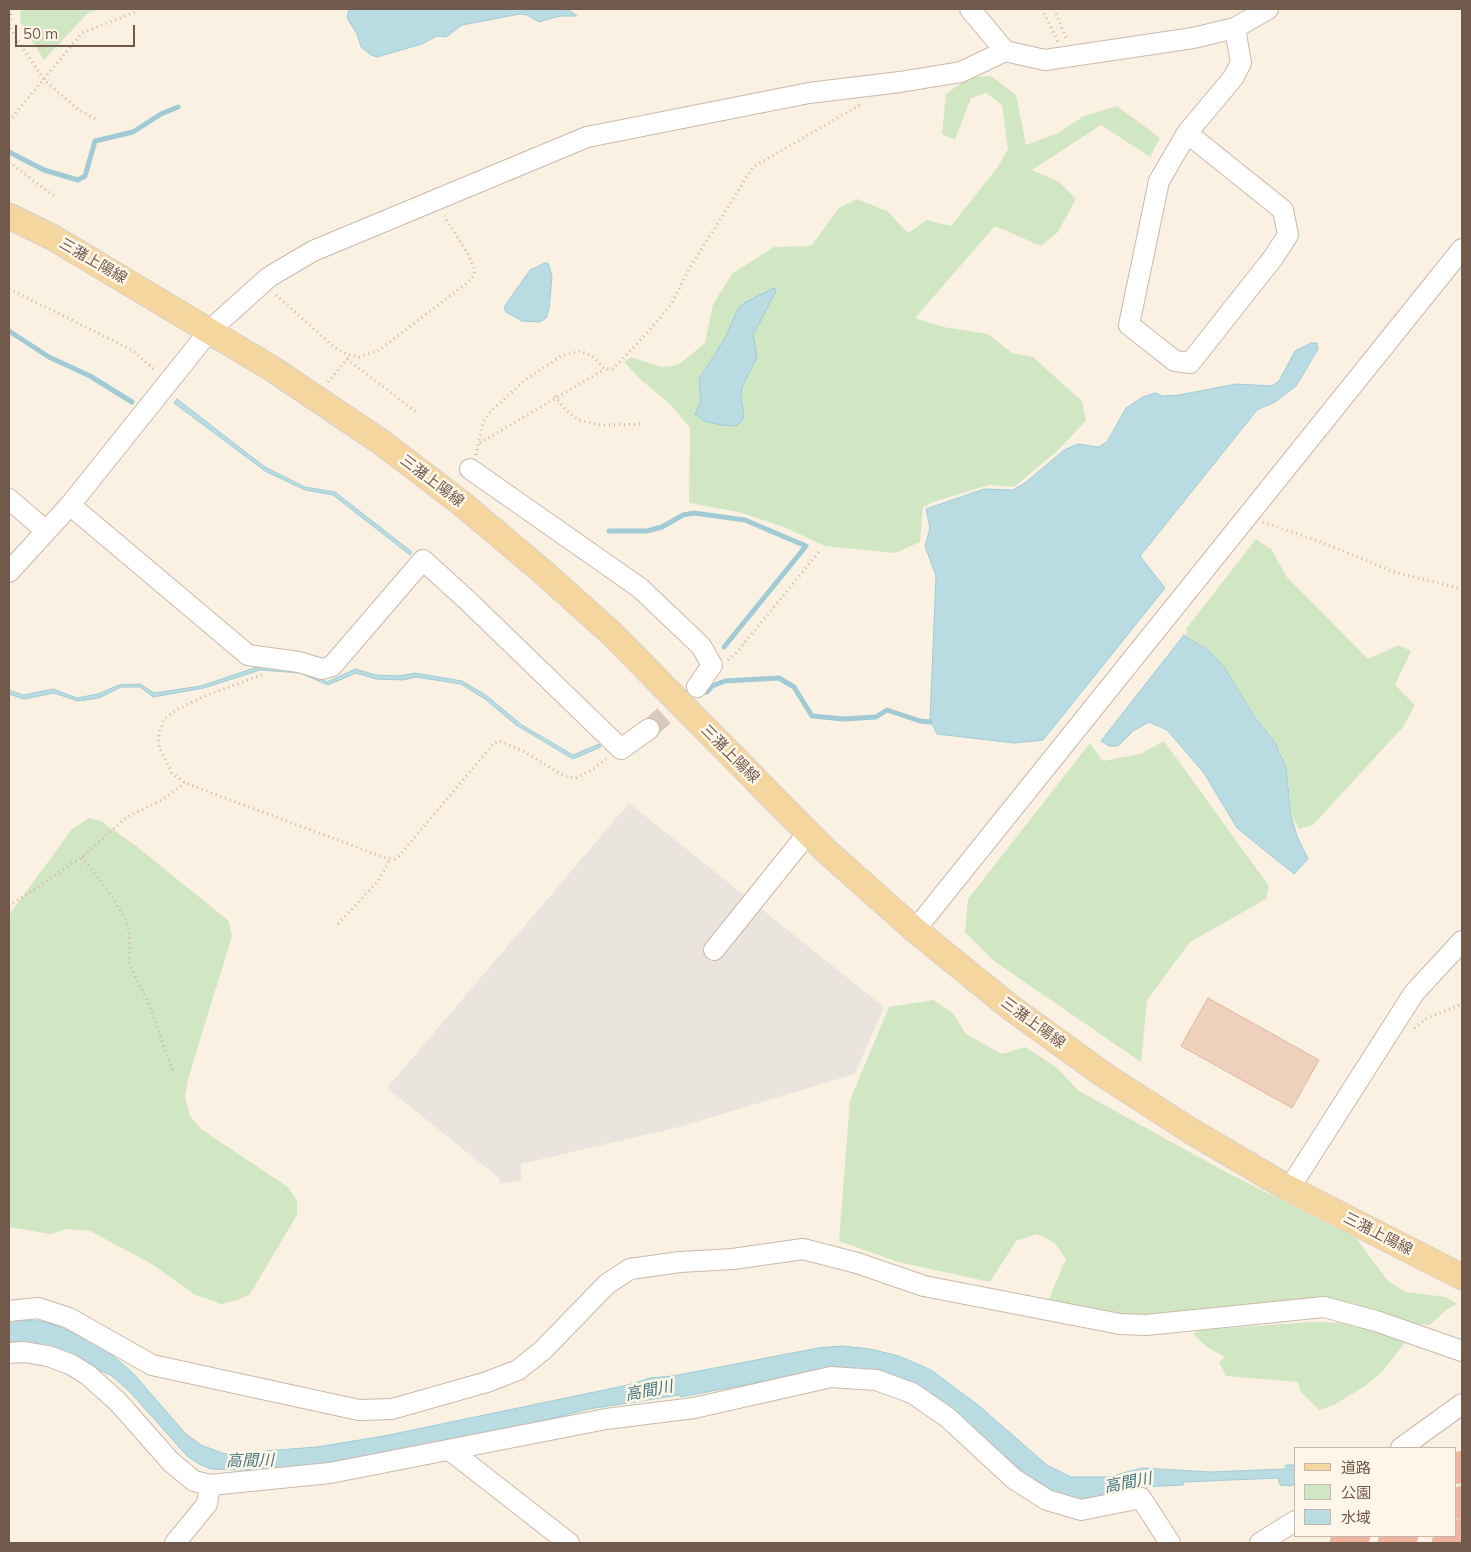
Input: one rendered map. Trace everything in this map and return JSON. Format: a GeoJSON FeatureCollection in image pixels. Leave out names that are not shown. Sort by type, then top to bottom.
{"type":"FeatureCollection","features":[{"type":"Feature","properties":{"kind":"main road","name":"三潴上陽線"},"geometry":{"type":"LineString","coordinates":[[9,216],[52,237],[271,368],[381,442],[461,503],[543,572],[611,633],[808,833],[915,930],[1010,1007],[1104,1075],[1191,1131],[1289,1189],[1462,1277]]}},
{"type":"Feature","properties":{"kind":"street"},"geometry":{"type":"LineString","coordinates":[[970,9],[1005,51],[1045,60],[1193,38],[1235,28],[1268,9]]}},
{"type":"Feature","properties":{"kind":"street"},"geometry":{"type":"LineString","coordinates":[[1187,133],[1283,210],[1288,235],[1273,258],[1190,363],[1175,361],[1129,325],[1159,181],[1187,133],[1232,78],[1240,63],[1235,28]]}},
{"type":"Feature","properties":{"kind":"street"},"geometry":{"type":"LineString","coordinates":[[9,572],[70,506],[210,330],[263,282],[313,251],[587,137],[809,92],[900,82],[961,72],[1005,51]]}},
{"type":"Feature","properties":{"kind":"street"},"geometry":{"type":"LineString","coordinates":[[915,930],[1462,249]]}},
{"type":"Feature","properties":{"kind":"street"},"geometry":{"type":"LineString","coordinates":[[470,469],[640,588],[701,646],[712,665],[697,687]]}},
{"type":"Feature","properties":{"kind":"street"},"geometry":{"type":"LineString","coordinates":[[9,499],[46,531]]}},
{"type":"Feature","properties":{"kind":"street"},"geometry":{"type":"LineString","coordinates":[[70,506],[248,654],[299,662],[322,669],[332,666],[423,560],[621,749],[649,729]]}},
{"type":"Feature","properties":{"kind":"street"},"geometry":{"type":"LineString","coordinates":[[714,950],[808,833]]}},
{"type":"Feature","properties":{"kind":"street"},"geometry":{"type":"LineString","coordinates":[[1289,1189],[1414,993],[1462,941]]}},
{"type":"Feature","properties":{"kind":"street"},"geometry":{"type":"LineString","coordinates":[[9,1311],[38,1308],[69,1318],[152,1365],[360,1410],[392,1409],[487,1382],[518,1370],[543,1350],[607,1284],[630,1269],[680,1262],[733,1259],[803,1249],[858,1264],[924,1286],[1120,1324],[1146,1325],[1324,1307],[1376,1321],[1462,1350]]}},
{"type":"Feature","properties":{"kind":"street"},"geometry":{"type":"LineString","coordinates":[[9,1353],[24,1352],[48,1356],[70,1364],[82,1371],[118,1402],[171,1462],[194,1481],[210,1485],[330,1473],[451,1451],[606,1419],[694,1408],[831,1378],[876,1380],[912,1393],[947,1416],[1014,1479],[1047,1500],[1081,1510],[1141,1498],[1170,1543]]}},
{"type":"Feature","properties":{"kind":"street"},"geometry":{"type":"LineString","coordinates":[[1402,1447],[1462,1404]]}},
{"type":"Feature","properties":{"kind":"street"},"geometry":{"type":"LineString","coordinates":[[451,1451],[569,1543]]}},
{"type":"Feature","properties":{"kind":"street"},"geometry":{"type":"LineString","coordinates":[[175,1543],[207,1504],[210,1485]]}},
{"type":"Feature","properties":{"kind":"street"},"geometry":{"type":"LineString","coordinates":[[1260,1543],[1294,1522]]}},
{"type":"Feature","properties":{"kind":"path"},"geometry":{"type":"LineString","coordinates":[[12,9],[9,27],[44,80],[79,110],[97,120]]}},
{"type":"Feature","properties":{"kind":"path"},"geometry":{"type":"LineString","coordinates":[[1042,9],[1071,56]]}},
{"type":"Feature","properties":{"kind":"path"},"geometry":{"type":"LineString","coordinates":[[1054,9],[1071,56]]}},
{"type":"Feature","properties":{"kind":"path"},"geometry":{"type":"LineString","coordinates":[[9,121],[82,33],[138,11]]}},
{"type":"Feature","properties":{"kind":"path"},"geometry":{"type":"LineString","coordinates":[[605,368],[479,443],[483,422],[491,411],[525,380],[561,356],[580,352],[592,356],[605,368],[613,369],[649,331],[672,303],[689,269],[753,167],[865,102]]}},
{"type":"Feature","properties":{"kind":"path"},"geometry":{"type":"LineString","coordinates":[[9,162],[54,196]]}},
{"type":"Feature","properties":{"kind":"path"},"geometry":{"type":"LineString","coordinates":[[349,357],[360,357],[378,351],[472,279],[475,270],[468,254],[435,200]]}},
{"type":"Feature","properties":{"kind":"path"},"geometry":{"type":"LineString","coordinates":[[263,282],[297,316],[334,348],[349,357],[416,412]]}},
{"type":"Feature","properties":{"kind":"path"},"geometry":{"type":"LineString","coordinates":[[9,289],[132,350],[170,382]]}},
{"type":"Feature","properties":{"kind":"path"},"geometry":{"type":"LineString","coordinates":[[328,383],[349,357]]}},
{"type":"Feature","properties":{"kind":"path"},"geometry":{"type":"LineString","coordinates":[[556,396],[565,410],[578,420],[601,425],[641,424]]}},
{"type":"Feature","properties":{"kind":"path"},"geometry":{"type":"LineString","coordinates":[[1248,516],[1326,544],[1394,572],[1462,589]]}},
{"type":"Feature","properties":{"kind":"path"},"geometry":{"type":"LineString","coordinates":[[712,665],[725,662],[737,652],[819,552]]}},
{"type":"Feature","properties":{"kind":"path"},"geometry":{"type":"LineString","coordinates":[[263,674],[258,678],[207,695],[176,710],[164,719],[159,734],[159,747],[172,773],[185,783],[391,858],[399,856],[494,743],[500,741],[525,752],[553,771],[564,776],[576,778],[592,770],[621,749]]}},
{"type":"Feature","properties":{"kind":"path"},"geometry":{"type":"LineString","coordinates":[[9,906],[82,856],[127,817],[162,800],[185,783]]}},
{"type":"Feature","properties":{"kind":"path"},"geometry":{"type":"LineString","coordinates":[[82,856],[111,895],[125,919],[130,932],[131,968],[149,1004],[173,1072]]}},
{"type":"Feature","properties":{"kind":"path"},"geometry":{"type":"LineString","coordinates":[[338,924],[378,881],[391,858]]}},
{"type":"Feature","properties":{"kind":"path"},"geometry":{"type":"LineString","coordinates":[[1384,1039],[1408,1033],[1427,1018],[1462,1004]]}},
{"type":"Feature","properties":{"kind":"shaded area"},"geometry":{"type":"Polygon","coordinates":[[[629,803],[884,1007],[855,1074],[679,1127],[521,1164],[521,1180],[500,1184],[500,1179],[387,1088],[629,803]]]}},
{"type":"Feature","properties":{"kind":"green space"},"geometry":{"type":"Polygon","coordinates":[[[21,9],[99,9],[87,14],[44,60],[20,22],[21,9]]]}},
{"type":"Feature","properties":{"kind":"green space"},"geometry":{"type":"Polygon","coordinates":[[[991,76],[1016,95],[1026,145],[1058,133],[1084,116],[1117,106],[1160,138],[1150,157],[1101,125],[1032,170],[1059,182],[1076,199],[1058,232],[1041,246],[995,226],[915,318],[943,327],[988,334],[1012,353],[1033,357],[1082,401],[1086,421],[1056,452],[1014,487],[989,485],[933,502],[923,507],[920,542],[895,553],[825,546],[784,527],[739,512],[689,503],[690,428],[670,404],[641,380],[624,362],[631,357],[661,367],[678,365],[705,343],[713,304],[733,273],[774,247],[811,246],[839,208],[857,199],[887,211],[908,233],[927,220],[951,226],[997,168],[1008,149],[1002,105],[986,93],[971,98],[955,140],[942,134],[946,94],[969,77],[991,76]]]}},
{"type":"Feature","properties":{"kind":"green space"},"geometry":{"type":"Polygon","coordinates":[[[1256,539],[1272,550],[1286,576],[1368,659],[1399,645],[1411,651],[1395,685],[1415,705],[1403,727],[1313,825],[1299,829],[1292,817],[1288,779],[1280,750],[1254,715],[1228,672],[1210,652],[1185,634],[1187,633],[1186,629],[1256,539]]]}},
{"type":"Feature","properties":{"kind":"green space"},"geometry":{"type":"Polygon","coordinates":[[[1164,741],[1269,886],[1266,899],[1190,942],[1147,1000],[1141,1062],[994,961],[965,932],[968,899],[1090,743],[1103,761],[1140,754],[1164,741]]]}},
{"type":"Feature","properties":{"kind":"green space"},"geometry":{"type":"Polygon","coordinates":[[[89,818],[101,821],[136,846],[229,921],[232,936],[188,1079],[185,1097],[190,1116],[201,1129],[288,1187],[297,1201],[297,1215],[250,1294],[238,1300],[221,1304],[194,1294],[152,1264],[90,1231],[68,1229],[50,1234],[9,1227],[9,915],[72,829],[89,818]]]}},
{"type":"Feature","properties":{"kind":"green space"},"geometry":{"type":"Polygon","coordinates":[[[933,1000],[953,1013],[966,1034],[1002,1054],[1025,1047],[1056,1067],[1079,1091],[1226,1172],[1356,1238],[1388,1281],[1406,1292],[1446,1297],[1457,1304],[1446,1310],[1430,1325],[1400,1323],[1329,1299],[1130,1319],[1047,1303],[1066,1259],[1055,1243],[1037,1234],[1016,1241],[990,1282],[898,1262],[839,1241],[850,1100],[889,1007],[933,1000]]]}},
{"type":"Feature","properties":{"kind":"green space"},"geometry":{"type":"Polygon","coordinates":[[[1312,1322],[1350,1323],[1405,1342],[1383,1371],[1365,1386],[1334,1405],[1319,1410],[1300,1391],[1298,1382],[1226,1376],[1219,1362],[1225,1357],[1207,1347],[1193,1334],[1200,1330],[1312,1322]]]}},
{"type":"Feature","properties":{"kind":"water"},"geometry":{"type":"Polygon","coordinates":[[[349,9],[568,9],[577,16],[560,16],[539,22],[527,15],[520,14],[462,25],[446,37],[437,36],[422,44],[377,57],[361,47],[357,34],[347,18],[349,9]]]}},
{"type":"Feature","properties":{"kind":"water"},"geometry":{"type":"Polygon","coordinates":[[[548,263],[552,276],[549,309],[546,318],[540,322],[522,321],[506,312],[504,307],[530,270],[548,263]]]}},
{"type":"Feature","properties":{"kind":"water"},"geometry":{"type":"Polygon","coordinates":[[[774,288],[776,291],[753,335],[757,357],[742,387],[741,399],[744,415],[742,421],[736,426],[704,421],[695,414],[701,401],[699,379],[724,340],[738,309],[744,303],[774,288]]]}},
{"type":"Feature","properties":{"kind":"water"},"geometry":{"type":"Polygon","coordinates":[[[1311,343],[1317,343],[1318,349],[1296,386],[1275,402],[1257,410],[1140,556],[1165,588],[1043,740],[1014,743],[937,734],[930,720],[936,576],[925,546],[930,528],[926,509],[984,489],[1013,490],[1025,483],[1064,450],[1078,444],[1098,447],[1107,442],[1126,408],[1143,397],[1155,393],[1163,396],[1179,395],[1236,384],[1272,386],[1279,381],[1295,351],[1311,343]]]}},
{"type":"Feature","properties":{"kind":"water"},"geometry":{"type":"Polygon","coordinates":[[[177,399],[265,467],[305,487],[335,492],[412,552],[410,555],[333,495],[305,490],[265,471],[174,403],[177,399]]]}},
{"type":"Feature","properties":{"kind":"water"},"geometry":{"type":"Polygon","coordinates":[[[1184,635],[1209,651],[1225,668],[1254,716],[1276,744],[1286,768],[1291,816],[1297,836],[1308,859],[1294,874],[1237,828],[1204,773],[1167,730],[1149,722],[1133,731],[1118,746],[1109,746],[1101,741],[1184,635]]]}},
{"type":"Feature","properties":{"kind":"water"},"geometry":{"type":"Polygon","coordinates":[[[260,666],[314,674],[327,682],[355,669],[376,675],[399,676],[415,673],[462,681],[487,696],[522,725],[573,755],[599,744],[601,747],[573,759],[516,725],[485,699],[461,684],[416,677],[403,680],[376,679],[356,673],[328,685],[300,673],[260,670],[204,688],[153,697],[140,687],[121,687],[99,698],[78,701],[54,693],[24,699],[9,694],[9,690],[23,695],[53,689],[77,698],[98,694],[119,685],[140,684],[154,693],[201,686],[260,666]]]}},
{"type":"Feature","properties":{"kind":"water","name":"高間川"},"geometry":{"type":"Polygon","coordinates":[[[9,1320],[39,1321],[56,1325],[102,1347],[132,1372],[185,1433],[201,1445],[225,1454],[317,1447],[384,1436],[628,1385],[650,1378],[673,1376],[818,1348],[842,1346],[870,1349],[899,1356],[931,1370],[978,1405],[1047,1465],[1071,1477],[1108,1477],[1142,1468],[1210,1472],[1285,1469],[1286,1465],[1294,1465],[1294,1484],[1280,1485],[1278,1478],[1184,1482],[1183,1485],[1142,1487],[1139,1492],[1095,1503],[1059,1494],[1027,1475],[933,1394],[890,1374],[865,1370],[807,1373],[681,1397],[680,1395],[589,1409],[494,1433],[383,1455],[273,1471],[211,1469],[187,1456],[131,1393],[112,1376],[75,1358],[9,1345],[9,1320]]]}},
{"type":"Feature","properties":{"kind":"building"},"geometry":{"type":"Polygon","coordinates":[[[1208,998],[1319,1060],[1292,1108],[1181,1046],[1208,998]]]}},
{"type":"Feature","properties":{"kind":"waterway"},"geometry":{"type":"LineString","coordinates":[[9,152],[44,170],[78,180],[85,176],[95,141],[133,132],[161,114],[178,107]]}},
{"type":"Feature","properties":{"kind":"waterway"},"geometry":{"type":"LineString","coordinates":[[9,331],[49,357],[90,376],[132,402]]}},
{"type":"Feature","properties":{"kind":"waterway"},"geometry":{"type":"LineString","coordinates":[[609,531],[647,531],[662,527],[683,515],[694,513],[745,520],[806,546],[724,647]]}},
{"type":"Feature","properties":{"kind":"waterway"},"geometry":{"type":"LineString","coordinates":[[707,692],[712,686],[725,681],[779,678],[794,687],[812,716],[844,719],[876,717],[887,710],[920,721],[930,722]]}},
{"type":"Feature","properties":{"kind":"tunnel"},"geometry":{"type":"LineString","coordinates":[[649,729],[697,687]]}}]}
